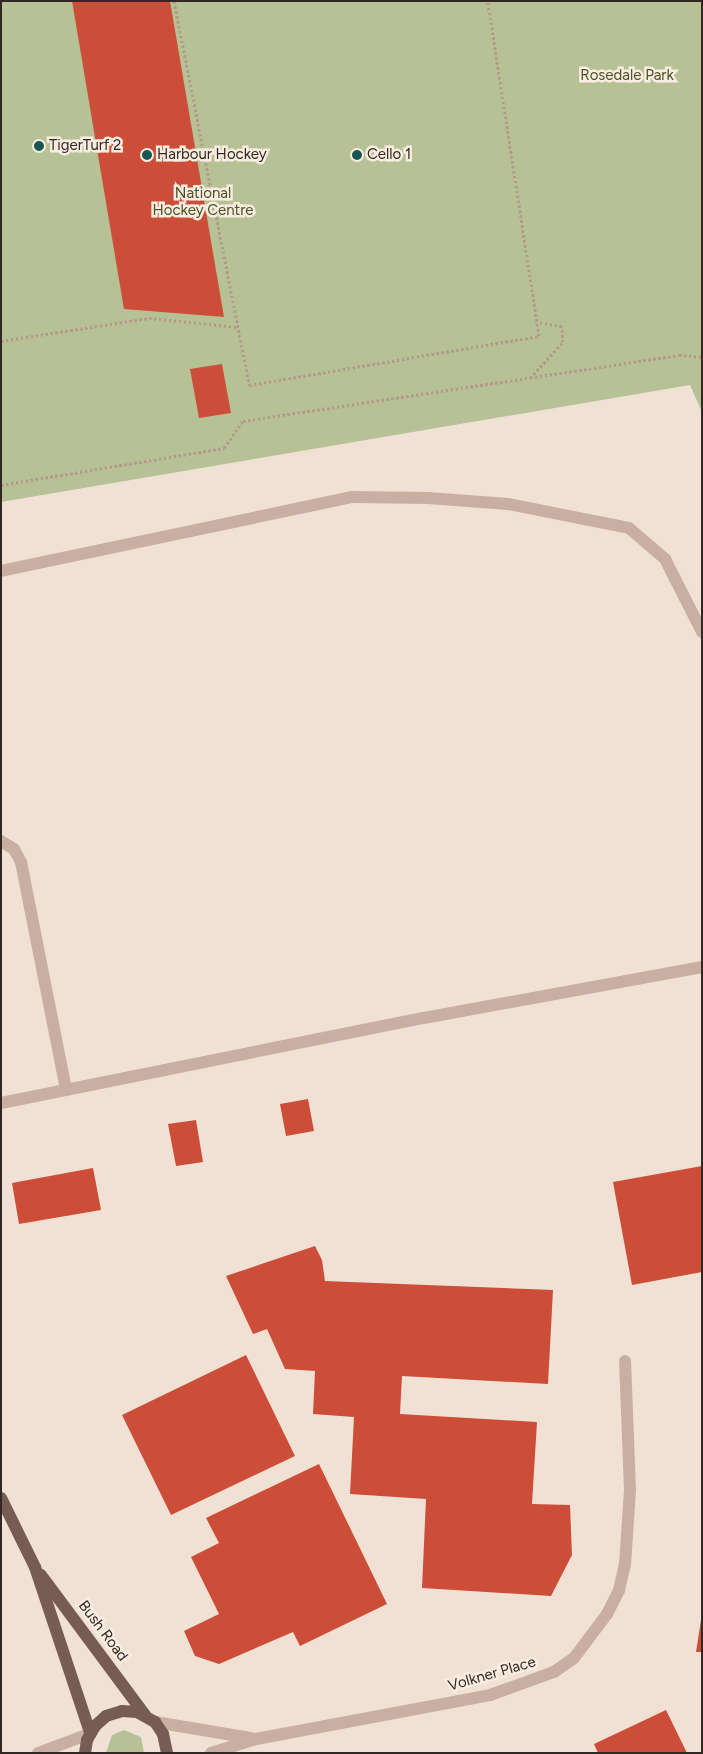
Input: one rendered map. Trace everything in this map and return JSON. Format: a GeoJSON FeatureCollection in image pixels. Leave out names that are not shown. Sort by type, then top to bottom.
{"type":"FeatureCollection","features":[{"type":"Feature","properties":{"kind":"main road","name":"Bush Road"},"geometry":{"type":"LineString","coordinates":[[1,1498],[34,1567],[90,1733]]}},
{"type":"Feature","properties":{"kind":"main road","name":"Bush Road"},"geometry":{"type":"LineString","coordinates":[[34,1567],[163,1734],[167,1753]]}},
{"type":"Feature","properties":{"kind":"main road"},"geometry":{"type":"LineString","coordinates":[[85,1753],[90,1733],[100,1720],[114,1712],[130,1711],[150,1719]]}},
{"type":"Feature","properties":{"kind":"street"},"geometry":{"type":"LineString","coordinates":[[1,571],[352,497],[428,498],[508,504],[628,528],[666,558],[702,632]]}},
{"type":"Feature","properties":{"kind":"street"},"geometry":{"type":"LineString","coordinates":[[1,841],[14,849],[21,862],[66,1090]]}},
{"type":"Feature","properties":{"kind":"street"},"geometry":{"type":"LineString","coordinates":[[1,1103],[434,1016],[702,967]]}},
{"type":"Feature","properties":{"kind":"street","name":"Volkner Place"},"geometry":{"type":"LineString","coordinates":[[211,1753],[256,1738],[490,1695],[554,1672],[574,1658],[607,1614],[619,1590],[625,1565],[630,1490],[625,1361]]}},
{"type":"Feature","properties":{"kind":"street","name":"Volkner Place"},"geometry":{"type":"LineString","coordinates":[[150,1719],[256,1738]]}},
{"type":"Feature","properties":{"kind":"street"},"geometry":{"type":"LineString","coordinates":[[38,1753],[90,1733]]}},
{"type":"Feature","properties":{"kind":"path"},"geometry":{"type":"LineString","coordinates":[[174,1],[249,385],[539,336],[488,1]]}},
{"type":"Feature","properties":{"kind":"path"},"geometry":{"type":"LineString","coordinates":[[1,341],[149,318],[238,328]]}},
{"type":"Feature","properties":{"kind":"path"},"geometry":{"type":"LineString","coordinates":[[530,378],[563,342],[562,326],[537,322]]}},
{"type":"Feature","properties":{"kind":"path"},"geometry":{"type":"LineString","coordinates":[[1,485],[224,448],[243,421],[679,355],[702,357]]}},
{"type":"Feature","properties":{"kind":"green space","name":"National Hockey Centre"},"geometry":{"type":"Polygon","coordinates":[[[1,1],[702,1],[702,412],[690,385],[1,502],[1,1]]]}},
{"type":"Feature","properties":{"kind":"green space"},"geometry":{"type":"Polygon","coordinates":[[[124,1730],[141,1737],[144,1753],[106,1753],[112,1735],[124,1730]]]}},
{"type":"Feature","properties":{"kind":"building","name":"Harbour Hockey"},"geometry":{"type":"Polygon","coordinates":[[[72,1],[170,1],[224,317],[124,309],[72,1]]]}},
{"type":"Feature","properties":{"kind":"building"},"geometry":{"type":"Polygon","coordinates":[[[222,364],[231,413],[199,418],[190,369],[222,364]]]}},
{"type":"Feature","properties":{"kind":"building"},"geometry":{"type":"Polygon","coordinates":[[[308,1099],[314,1131],[286,1136],[280,1104],[308,1099]]]}},
{"type":"Feature","properties":{"kind":"building"},"geometry":{"type":"Polygon","coordinates":[[[196,1120],[203,1162],[176,1166],[168,1124],[196,1120]]]}},
{"type":"Feature","properties":{"kind":"building"},"geometry":{"type":"Polygon","coordinates":[[[702,1166],[702,1272],[632,1285],[613,1182],[702,1166]]]}},
{"type":"Feature","properties":{"kind":"building"},"geometry":{"type":"Polygon","coordinates":[[[93,1168],[101,1210],[19,1224],[12,1183],[93,1168]]]}},
{"type":"Feature","properties":{"kind":"building"},"geometry":{"type":"Polygon","coordinates":[[[315,1246],[322,1260],[325,1281],[553,1290],[548,1384],[402,1376],[400,1414],[537,1422],[532,1504],[570,1505],[572,1555],[551,1596],[422,1588],[426,1499],[350,1494],[354,1417],[313,1414],[315,1371],[285,1369],[267,1329],[253,1334],[226,1276],[315,1246]]]}},
{"type":"Feature","properties":{"kind":"building"},"geometry":{"type":"Polygon","coordinates":[[[246,1355],[295,1456],[171,1515],[122,1415],[246,1355]]]}},
{"type":"Feature","properties":{"kind":"building"},"geometry":{"type":"Polygon","coordinates":[[[319,1464],[387,1604],[300,1646],[293,1632],[219,1664],[195,1656],[184,1631],[219,1614],[191,1557],[219,1543],[206,1518],[319,1464]]]}},
{"type":"Feature","properties":{"kind":"building"},"geometry":{"type":"Polygon","coordinates":[[[701,1620],[702,1652],[696,1652],[701,1620]]]}},
{"type":"Feature","properties":{"kind":"building"},"geometry":{"type":"Polygon","coordinates":[[[666,1710],[687,1753],[598,1753],[594,1744],[666,1710]]]}},
{"type":"Feature","properties":{"kind":"place","name":"TigerTurf 2"},"geometry":{"type":"Point","coordinates":[39,146]}},
{"type":"Feature","properties":{"kind":"place","name":"Harbour Hockey"},"geometry":{"type":"Point","coordinates":[147,155]}},
{"type":"Feature","properties":{"kind":"place","name":"Cello 1"},"geometry":{"type":"Point","coordinates":[357,155]}},
{"type":"Feature","properties":{"kind":"park label","name":"Rosedale Park"},"geometry":{"type":"Point","coordinates":[627,76]}}]}
